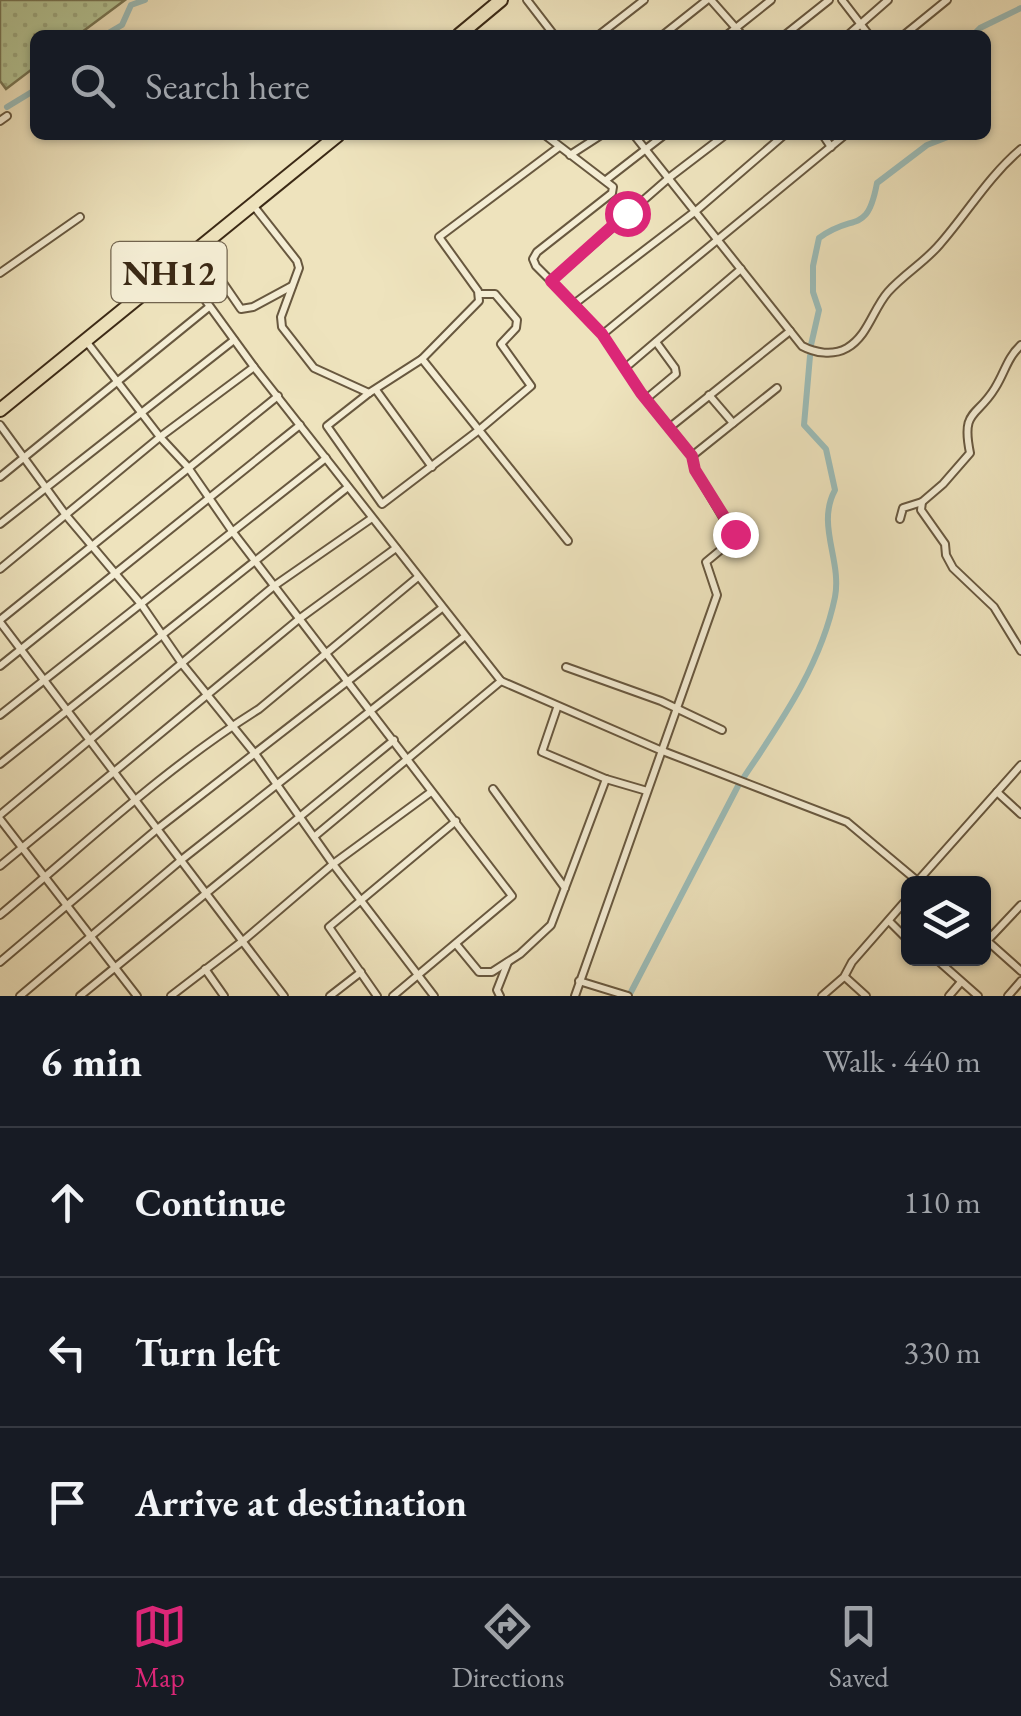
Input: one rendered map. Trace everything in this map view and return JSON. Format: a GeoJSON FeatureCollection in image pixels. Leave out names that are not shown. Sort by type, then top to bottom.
{"type":"FeatureCollection","features":[{"type":"Feature","properties":{"kind":"highway"},"geometry":{"type":"LineString","coordinates":[[465,30],[501,0]]}},
{"type":"Feature","properties":{"kind":"highway","name":"NH12"},"geometry":{"type":"LineString","coordinates":[[0,410],[332,140]]}},
{"type":"Feature","properties":{"kind":"street"},"geometry":{"type":"LineString","coordinates":[[527,0],[550,30]]}},
{"type":"Feature","properties":{"kind":"street"},"geometry":{"type":"LineString","coordinates":[[605,30],[644,0]]}},
{"type":"Feature","properties":{"kind":"street"},"geometry":{"type":"LineString","coordinates":[[669,30],[709,0],[736,28]]}},
{"type":"Feature","properties":{"kind":"street"},"geometry":{"type":"LineString","coordinates":[[733,30],[771,0]]}},
{"type":"Feature","properties":{"kind":"street"},"geometry":{"type":"LineString","coordinates":[[791,30],[829,0]]}},
{"type":"Feature","properties":{"kind":"street"},"geometry":{"type":"LineString","coordinates":[[842,0],[864,30]]}},
{"type":"Feature","properties":{"kind":"street"},"geometry":{"type":"LineString","coordinates":[[854,30],[888,0]]}},
{"type":"Feature","properties":{"kind":"street"},"geometry":{"type":"LineString","coordinates":[[910,30],[947,0]]}},
{"type":"Feature","properties":{"kind":"street"},"geometry":{"type":"LineString","coordinates":[[551,140],[606,180],[612,193],[537,252],[533,260],[602,334],[646,399],[692,456],[695,470],[735,538],[706,562],[717,594],[575,996]]}},
{"type":"Feature","properties":{"kind":"street"},"geometry":{"type":"LineString","coordinates":[[570,155],[593,140]]}},
{"type":"Feature","properties":{"kind":"street"},"geometry":{"type":"LineString","coordinates":[[638,140],[802,346],[813,352],[837,352],[851,346],[872,321],[886,294],[937,247],[984,184],[1021,150]]}},
{"type":"Feature","properties":{"kind":"street"},"geometry":{"type":"LineString","coordinates":[[606,180],[658,140]]}},
{"type":"Feature","properties":{"kind":"street"},"geometry":{"type":"LineString","coordinates":[[551,281],[670,176],[718,140]]}},
{"type":"Feature","properties":{"kind":"street"},"geometry":{"type":"LineString","coordinates":[[574,304],[696,210],[778,140]]}},
{"type":"Feature","properties":{"kind":"street"},"geometry":{"type":"LineString","coordinates":[[827,140],[831,146]]}},
{"type":"Feature","properties":{"kind":"street"},"geometry":{"type":"LineString","coordinates":[[602,334],[839,140]]}},
{"type":"Feature","properties":{"kind":"street"},"geometry":{"type":"LineString","coordinates":[[480,294],[495,294],[517,320],[516,328],[500,344],[531,382],[527,390],[479,430],[382,504],[326,429],[422,359],[480,301],[480,294],[440,238],[559,147]]}},
{"type":"Feature","properties":{"kind":"street"},"geometry":{"type":"LineString","coordinates":[[253,204],[299,268],[281,316],[282,328],[314,368],[372,392],[432,468]]}},
{"type":"Feature","properties":{"kind":"street"},"geometry":{"type":"LineString","coordinates":[[0,273],[80,217]]}},
{"type":"Feature","properties":{"kind":"street"},"geometry":{"type":"LineString","coordinates":[[199,248],[242,309],[293,286]]}},
{"type":"Feature","properties":{"kind":"street"},"geometry":{"type":"LineString","coordinates":[[179,264],[254,367],[501,681],[660,750],[847,822],[911,876]]}},
{"type":"Feature","properties":{"kind":"street"},"geometry":{"type":"LineString","coordinates":[[624,368],[741,268]]}},
{"type":"Feature","properties":{"kind":"street"},"geometry":{"type":"LineString","coordinates":[[0,477],[209,307]]}},
{"type":"Feature","properties":{"kind":"street"},"geometry":{"type":"LineString","coordinates":[[669,428],[790,331]]}},
{"type":"Feature","properties":{"kind":"street"},"geometry":{"type":"LineString","coordinates":[[86,340],[160,438],[210,496],[232,532],[512,896],[393,996]]}},
{"type":"Feature","properties":{"kind":"street"},"geometry":{"type":"LineString","coordinates":[[0,524],[234,340]]}},
{"type":"Feature","properties":{"kind":"street"},"geometry":{"type":"LineString","coordinates":[[646,399],[676,371],[656,342]]}},
{"type":"Feature","properties":{"kind":"street"},"geometry":{"type":"LineString","coordinates":[[900,519],[903,508],[922,502],[970,453],[966,433],[972,413],[994,390],[1010,355],[1021,345]]}},
{"type":"Feature","properties":{"kind":"street"},"geometry":{"type":"LineString","coordinates":[[422,359],[568,541]]}},
{"type":"Feature","properties":{"kind":"street"},"geometry":{"type":"LineString","coordinates":[[0,569],[254,367]]}},
{"type":"Feature","properties":{"kind":"street"},"geometry":{"type":"LineString","coordinates":[[692,456],[777,388]]}},
{"type":"Feature","properties":{"kind":"street"},"geometry":{"type":"LineString","coordinates":[[710,395],[733,423]]}},
{"type":"Feature","properties":{"kind":"street"},"geometry":{"type":"LineString","coordinates":[[278,396],[0,621],[284,996]]}},
{"type":"Feature","properties":{"kind":"street"},"geometry":{"type":"LineString","coordinates":[[0,425],[22,459],[141,604],[256,755],[359,900],[434,996]]}},
{"type":"Feature","properties":{"kind":"street"},"geometry":{"type":"LineString","coordinates":[[0,666],[300,425]]}},
{"type":"Feature","properties":{"kind":"street"},"geometry":{"type":"LineString","coordinates":[[0,715],[326,458]]}},
{"type":"Feature","properties":{"kind":"street"},"geometry":{"type":"LineString","coordinates":[[0,764],[348,487]]}},
{"type":"Feature","properties":{"kind":"street"},"geometry":{"type":"LineString","coordinates":[[922,502],[921,510],[945,544],[953,568],[994,607],[1021,651]]}},
{"type":"Feature","properties":{"kind":"street"},"geometry":{"type":"LineString","coordinates":[[137,996],[0,817],[274,586],[372,518]]}},
{"type":"Feature","properties":{"kind":"street"},"geometry":{"type":"LineString","coordinates":[[0,866],[299,619],[396,548]]}},
{"type":"Feature","properties":{"kind":"street"},"geometry":{"type":"LineString","coordinates":[[0,915],[135,801],[258,708],[418,577]]}},
{"type":"Feature","properties":{"kind":"street"},"geometry":{"type":"LineString","coordinates":[[0,962],[156,830],[442,608]]}},
{"type":"Feature","properties":{"kind":"street"},"geometry":{"type":"LineString","coordinates":[[20,996],[180,861],[464,637]]}},
{"type":"Feature","properties":{"kind":"street"},"geometry":{"type":"LineString","coordinates":[[566,667],[661,701],[722,730]]}},
{"type":"Feature","properties":{"kind":"street"},"geometry":{"type":"LineString","coordinates":[[315,836],[501,681]]}},
{"type":"Feature","properties":{"kind":"street"},"geometry":{"type":"LineString","coordinates":[[557,708],[542,752],[606,780],[647,791]]}},
{"type":"Feature","properties":{"kind":"street"},"geometry":{"type":"LineString","coordinates":[[80,996],[394,740]]}},
{"type":"Feature","properties":{"kind":"street"},"geometry":{"type":"LineString","coordinates":[[923,876],[1021,764]]}},
{"type":"Feature","properties":{"kind":"street"},"geometry":{"type":"LineString","coordinates":[[456,944],[478,972],[492,972],[551,924],[606,780]]}},
{"type":"Feature","properties":{"kind":"street"},"geometry":{"type":"LineString","coordinates":[[493,789],[566,888]]}},
{"type":"Feature","properties":{"kind":"street"},"geometry":{"type":"LineString","coordinates":[[171,996],[333,864],[431,792]]}},
{"type":"Feature","properties":{"kind":"street"},"geometry":{"type":"LineString","coordinates":[[997,792],[1021,814]]}},
{"type":"Feature","properties":{"kind":"street"},"geometry":{"type":"LineString","coordinates":[[377,996],[329,927],[456,821]]}},
{"type":"Feature","properties":{"kind":"street"},"geometry":{"type":"LineString","coordinates":[[991,934],[1021,905]]}},
{"type":"Feature","properties":{"kind":"street"},"geometry":{"type":"LineString","coordinates":[[822,996],[844,977],[852,962],[901,907]]}},
{"type":"Feature","properties":{"kind":"street"},"geometry":{"type":"LineString","coordinates":[[890,921],[901,933]]}},
{"type":"Feature","properties":{"kind":"street"},"geometry":{"type":"LineString","coordinates":[[991,945],[1021,972]]}},
{"type":"Feature","properties":{"kind":"street"},"geometry":{"type":"LineString","coordinates":[[500,996],[498,990],[508,961]]}},
{"type":"Feature","properties":{"kind":"street"},"geometry":{"type":"LineString","coordinates":[[944,966],[978,996]]}},
{"type":"Feature","properties":{"kind":"street"},"geometry":{"type":"LineString","coordinates":[[205,970],[224,996]]}},
{"type":"Feature","properties":{"kind":"street"},"geometry":{"type":"LineString","coordinates":[[330,996],[361,972]]}},
{"type":"Feature","properties":{"kind":"street"},"geometry":{"type":"LineString","coordinates":[[844,977],[866,996]]}},
{"type":"Feature","properties":{"kind":"street"},"geometry":{"type":"LineString","coordinates":[[579,980],[628,996]]}},
{"type":"Feature","properties":{"kind":"street"},"geometry":{"type":"LineString","coordinates":[[1008,996],[1021,981]]}},
{"type":"Feature","properties":{"kind":"street"},"geometry":{"type":"LineString","coordinates":[[949,996],[961,982]]}},
{"type":"Feature","properties":{"kind":"green space"},"geometry":{"type":"Polygon","coordinates":[[[0,0],[125,0],[85,30],[30,30],[30,71],[6,89],[0,81],[0,0]]]}},
{"type":"Feature","properties":{"kind":"waterway"},"geometry":{"type":"LineString","coordinates":[[114,30],[122,25],[131,5],[145,0]]}},
{"type":"Feature","properties":{"kind":"waterway"},"geometry":{"type":"LineString","coordinates":[[978,30],[1021,8]]}},
{"type":"Feature","properties":{"kind":"waterway"},"geometry":{"type":"LineString","coordinates":[[7,107],[30,93]]}},
{"type":"Feature","properties":{"kind":"waterway"},"geometry":{"type":"LineString","coordinates":[[811,345],[819,310],[813,292],[819,238],[863,217],[877,183],[927,145],[940,140]]}},
{"type":"Feature","properties":{"kind":"waterway"},"geometry":{"type":"LineString","coordinates":[[744,777],[810,669],[835,597],[828,529],[835,490],[826,449],[804,425],[810,356]]}},
{"type":"Feature","properties":{"kind":"waterway"},"geometry":{"type":"LineString","coordinates":[[631,992],[738,786]]}},
{"type":"Feature","properties":{"kind":"route"},"geometry":{"type":"LineString","coordinates":[[627,213],[551,281],[602,334],[641,393],[692,456],[695,470],[735,534]]}}]}
